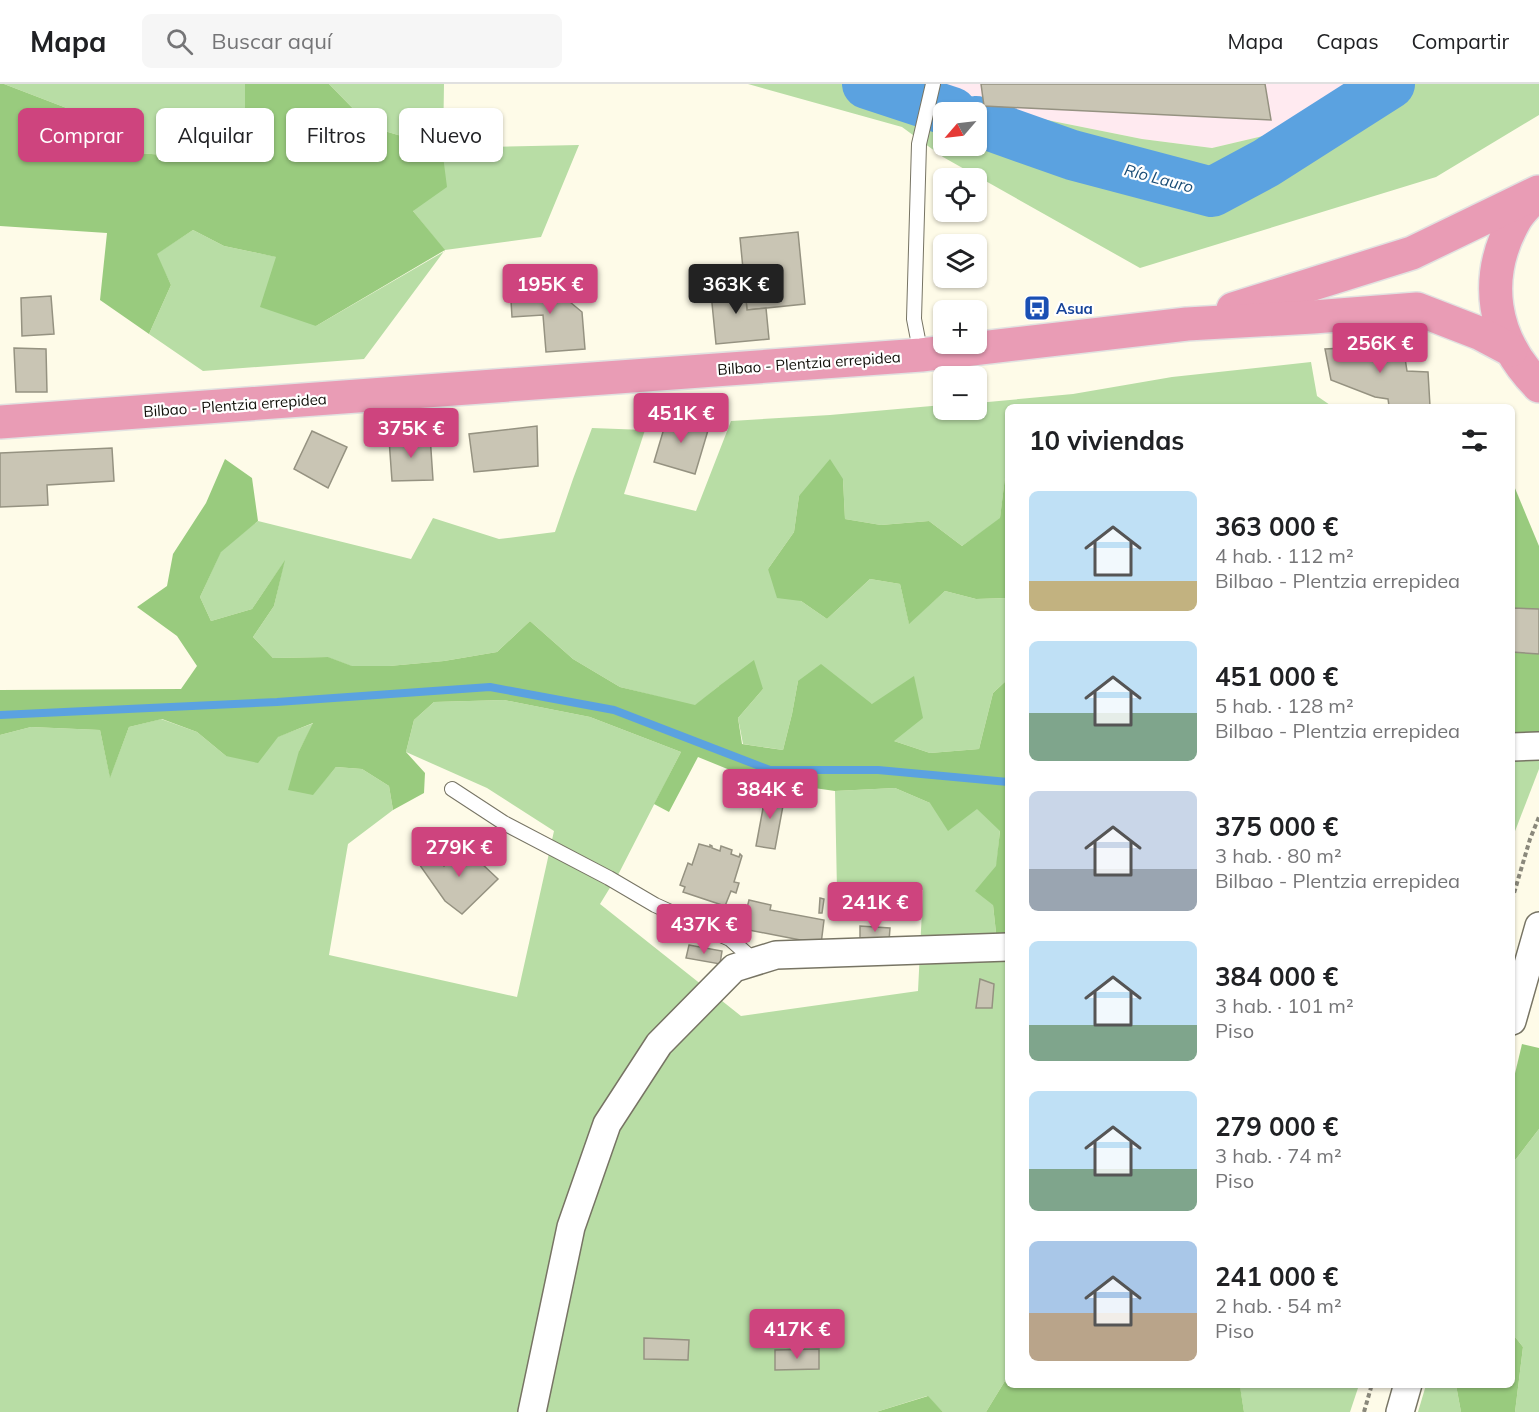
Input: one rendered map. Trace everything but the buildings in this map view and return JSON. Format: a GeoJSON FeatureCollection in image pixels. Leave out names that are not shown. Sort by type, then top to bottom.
{"type":"FeatureCollection","features":[{"type":"Feature","properties":{"kind":"main road"},"geometry":{"type":"LineString","coordinates":[[1187,324],[1412,253],[1539,192]]}},
{"type":"Feature","properties":{"kind":"main road"},"geometry":{"type":"LineString","coordinates":[[1539,192],[1516,218],[1501,250],[1495,283],[1498,318],[1510,350],[1524,371],[1539,386]]}},
{"type":"Feature","properties":{"kind":"main road"},"geometry":{"type":"LineString","coordinates":[[1187,324],[1313,318],[1417,309],[1479,333],[1510,350]]}},
{"type":"Feature","properties":{"kind":"main road","name":"Bilbao - Plentzia errepidea"},"geometry":{"type":"LineString","coordinates":[[0,422],[921,355],[1187,324]]}},
{"type":"Feature","properties":{"kind":"street"},"geometry":{"type":"LineString","coordinates":[[1515,747],[1539,746]]}},
{"type":"Feature","properties":{"kind":"street"},"geometry":{"type":"LineString","coordinates":[[1535,939],[1539,986]]}},
{"type":"Feature","properties":{"kind":"street"},"geometry":{"type":"LineString","coordinates":[[1515,1010],[1535,939]]}},
{"type":"Feature","properties":{"kind":"street"},"geometry":{"type":"LineString","coordinates":[[532,1412],[571,1227],[607,1124],[659,1044],[734,968],[776,956],[1005,947]]}},
{"type":"Feature","properties":{"kind":"street"},"geometry":{"type":"LineString","coordinates":[[1400,1412],[1407,1388]]}},
{"type":"Feature","properties":{"kind":"lane"},"geometry":{"type":"LineString","coordinates":[[921,355],[914,319],[919,144],[933,84]]}},
{"type":"Feature","properties":{"kind":"lane"},"geometry":{"type":"LineString","coordinates":[[452,789],[504,823],[655,905],[730,939],[756,962]]}},
{"type":"Feature","properties":{"kind":"path"},"geometry":{"type":"LineString","coordinates":[[1515,890],[1539,817]]}},
{"type":"Feature","properties":{"kind":"path"},"geometry":{"type":"LineString","coordinates":[[1364,1412],[1371,1388]]}},
{"type":"Feature","properties":{"kind":"shaded area"},"geometry":{"type":"Polygon","coordinates":[[[914,84],[1347,84],[1263,136],[1212,148],[1142,139],[987,108],[987,102],[967,102],[914,84]]]}},
{"type":"Feature","properties":{"kind":"green space"},"geometry":{"type":"Polygon","coordinates":[[[0,84],[67,108],[18,108],[18,162],[144,162],[144,153],[156,154],[156,162],[274,162],[274,108],[245,108],[245,84],[329,84],[352,108],[286,108],[286,162],[387,162],[387,132],[399,135],[399,162],[444,162],[447,187],[413,211],[445,250],[316,326],[260,307],[276,257],[224,246],[193,230],[157,254],[171,285],[149,334],[100,300],[107,233],[0,226],[0,84]]]}},
{"type":"Feature","properties":{"kind":"green space"},"geometry":{"type":"Polygon","coordinates":[[[4,84],[245,84],[245,108],[156,108],[156,154],[144,153],[144,108],[67,108],[4,84]]]}},
{"type":"Feature","properties":{"kind":"green space"},"geometry":{"type":"Polygon","coordinates":[[[329,84],[444,84],[444,108],[399,108],[399,135],[387,132],[387,108],[352,108],[329,84]]]}},
{"type":"Feature","properties":{"kind":"green space"},"geometry":{"type":"Polygon","coordinates":[[[748,84],[914,84],[967,102],[933,102],[933,150],[902,127],[748,84]]]}},
{"type":"Feature","properties":{"kind":"green space"},"geometry":{"type":"Polygon","coordinates":[[[1347,84],[1539,84],[1539,115],[1436,177],[1140,268],[987,182],[987,168],[963,168],[943,157],[987,156],[987,108],[1142,139],[1212,148],[1263,136],[1347,84]]]}},
{"type":"Feature","properties":{"kind":"green space"},"geometry":{"type":"Polygon","coordinates":[[[579,145],[541,237],[445,251],[413,211],[436,162],[503,162],[503,147],[579,145]]]}},
{"type":"Feature","properties":{"kind":"green space"},"geometry":{"type":"Polygon","coordinates":[[[193,230],[224,246],[277,257],[316,326],[444,252],[364,359],[203,371],[149,334],[171,285],[156,254],[193,230]]]}},
{"type":"Feature","properties":{"kind":"green space"},"geometry":{"type":"Polygon","coordinates":[[[1311,362],[1317,396],[1329,404],[1005,404],[1005,477],[1000,519],[962,546],[929,521],[881,525],[845,519],[843,479],[799,496],[794,532],[768,569],[801,601],[827,619],[870,579],[900,584],[909,623],[945,591],[976,599],[1005,598],[1005,682],[993,693],[979,749],[930,753],[894,741],[872,704],[798,681],[783,750],[743,744],[738,718],[763,689],[719,686],[695,706],[620,687],[573,659],[530,621],[497,652],[444,661],[389,666],[351,666],[327,657],[273,658],[253,637],[274,606],[284,562],[252,609],[211,621],[200,597],[221,551],[258,521],[411,559],[433,518],[499,539],[555,532],[592,428],[645,430],[624,494],[696,511],[731,421],[933,406],[933,420],[987,420],[987,402],[1073,394],[1172,377],[1311,362]]]}},
{"type":"Feature","properties":{"kind":"green space"},"geometry":{"type":"Polygon","coordinates":[[[225,459],[252,478],[258,521],[221,552],[200,597],[211,621],[252,609],[285,560],[274,606],[253,637],[273,658],[328,657],[352,666],[389,666],[444,661],[497,652],[530,621],[573,659],[620,687],[695,705],[754,660],[763,689],[738,718],[742,744],[783,750],[798,681],[821,664],[872,704],[914,676],[923,718],[894,741],[930,753],[979,749],[993,693],[1005,682],[1005,960],[998,951],[993,905],[975,891],[996,866],[1000,831],[977,809],[948,831],[930,803],[895,788],[835,791],[752,779],[698,757],[669,812],[654,804],[681,752],[590,717],[504,700],[434,702],[414,720],[406,752],[425,773],[424,793],[393,810],[389,786],[362,769],[336,767],[313,795],[288,790],[299,751],[313,723],[278,737],[258,763],[226,756],[197,732],[162,719],[129,727],[110,778],[100,730],[31,727],[0,735],[0,690],[181,689],[197,666],[177,636],[137,607],[167,586],[173,554],[206,503],[225,459]]]}},
{"type":"Feature","properties":{"kind":"green space"},"geometry":{"type":"Polygon","coordinates":[[[830,459],[843,479],[845,519],[881,525],[929,521],[962,546],[1000,518],[1005,477],[1005,598],[976,599],[945,591],[909,624],[900,584],[870,579],[827,619],[801,601],[777,598],[768,569],[794,532],[799,496],[830,459]]]}},
{"type":"Feature","properties":{"kind":"green space"},"geometry":{"type":"Polygon","coordinates":[[[1515,488],[1539,546],[1539,759],[1515,747],[1515,488]]]}},
{"type":"Feature","properties":{"kind":"green space"},"geometry":{"type":"Polygon","coordinates":[[[504,700],[590,717],[681,752],[619,873],[600,904],[741,1016],[918,991],[923,890],[837,891],[835,791],[895,788],[930,803],[977,808],[1000,830],[993,905],[998,951],[1005,960],[1005,1381],[986,1412],[943,1412],[927,1396],[876,1412],[0,1412],[0,735],[31,727],[100,730],[110,777],[129,727],[161,719],[197,732],[226,756],[314,723],[299,751],[313,794],[336,767],[362,769],[389,786],[393,810],[348,844],[329,955],[517,997],[554,831],[487,788],[406,752],[414,720],[434,702],[504,700]]]}},
{"type":"Feature","properties":{"kind":"green space"},"geometry":{"type":"Polygon","coordinates":[[[1515,747],[1539,759],[1539,769],[1515,831],[1515,747]]]}},
{"type":"Feature","properties":{"kind":"green space"},"geometry":{"type":"Polygon","coordinates":[[[1522,1044],[1539,1048],[1539,1129],[1516,1159],[1515,1159],[1515,1073],[1522,1044]]]}},
{"type":"Feature","properties":{"kind":"green space"},"geometry":{"type":"Polygon","coordinates":[[[1539,1129],[1539,1412],[1515,1412],[1523,1347],[1515,1337],[1516,1159],[1539,1129]]]}},
{"type":"Feature","properties":{"kind":"green space"},"geometry":{"type":"Polygon","coordinates":[[[1515,1337],[1523,1347],[1515,1412],[1461,1412],[1457,1388],[1515,1388],[1515,1337]]]}},
{"type":"Feature","properties":{"kind":"green space"},"geometry":{"type":"Polygon","coordinates":[[[1005,1381],[1005,1388],[1240,1388],[1244,1412],[986,1412],[1005,1381]]]}},
{"type":"Feature","properties":{"kind":"green space"},"geometry":{"type":"Polygon","coordinates":[[[1240,1388],[1358,1388],[1350,1412],[1244,1412],[1240,1388]]]}},
{"type":"Feature","properties":{"kind":"green space"},"geometry":{"type":"Polygon","coordinates":[[[1425,1388],[1457,1388],[1461,1412],[1418,1412],[1425,1388]]]}},
{"type":"Feature","properties":{"kind":"green space"},"geometry":{"type":"Polygon","coordinates":[[[928,1396],[943,1412],[876,1412],[928,1396]]]}},
{"type":"Feature","properties":{"kind":"waterway","name":"Río Lauro"},"geometry":{"type":"LineString","coordinates":[[867,84],[933,106]]}},
{"type":"Feature","properties":{"kind":"waterway","name":"Río Lauro"},"geometry":{"type":"LineString","coordinates":[[987,125],[1072,155],[1212,192],[1266,163],[1390,84]]}},
{"type":"Feature","properties":{"kind":"waterway"},"geometry":{"type":"LineString","coordinates":[[0,715],[277,702],[490,687],[614,710],[770,770],[878,770],[1005,782]]}},
{"type":"Feature","properties":{"kind":"place","name":"Asua"},"geometry":{"type":"Point","coordinates":[1037,308]}}]}
